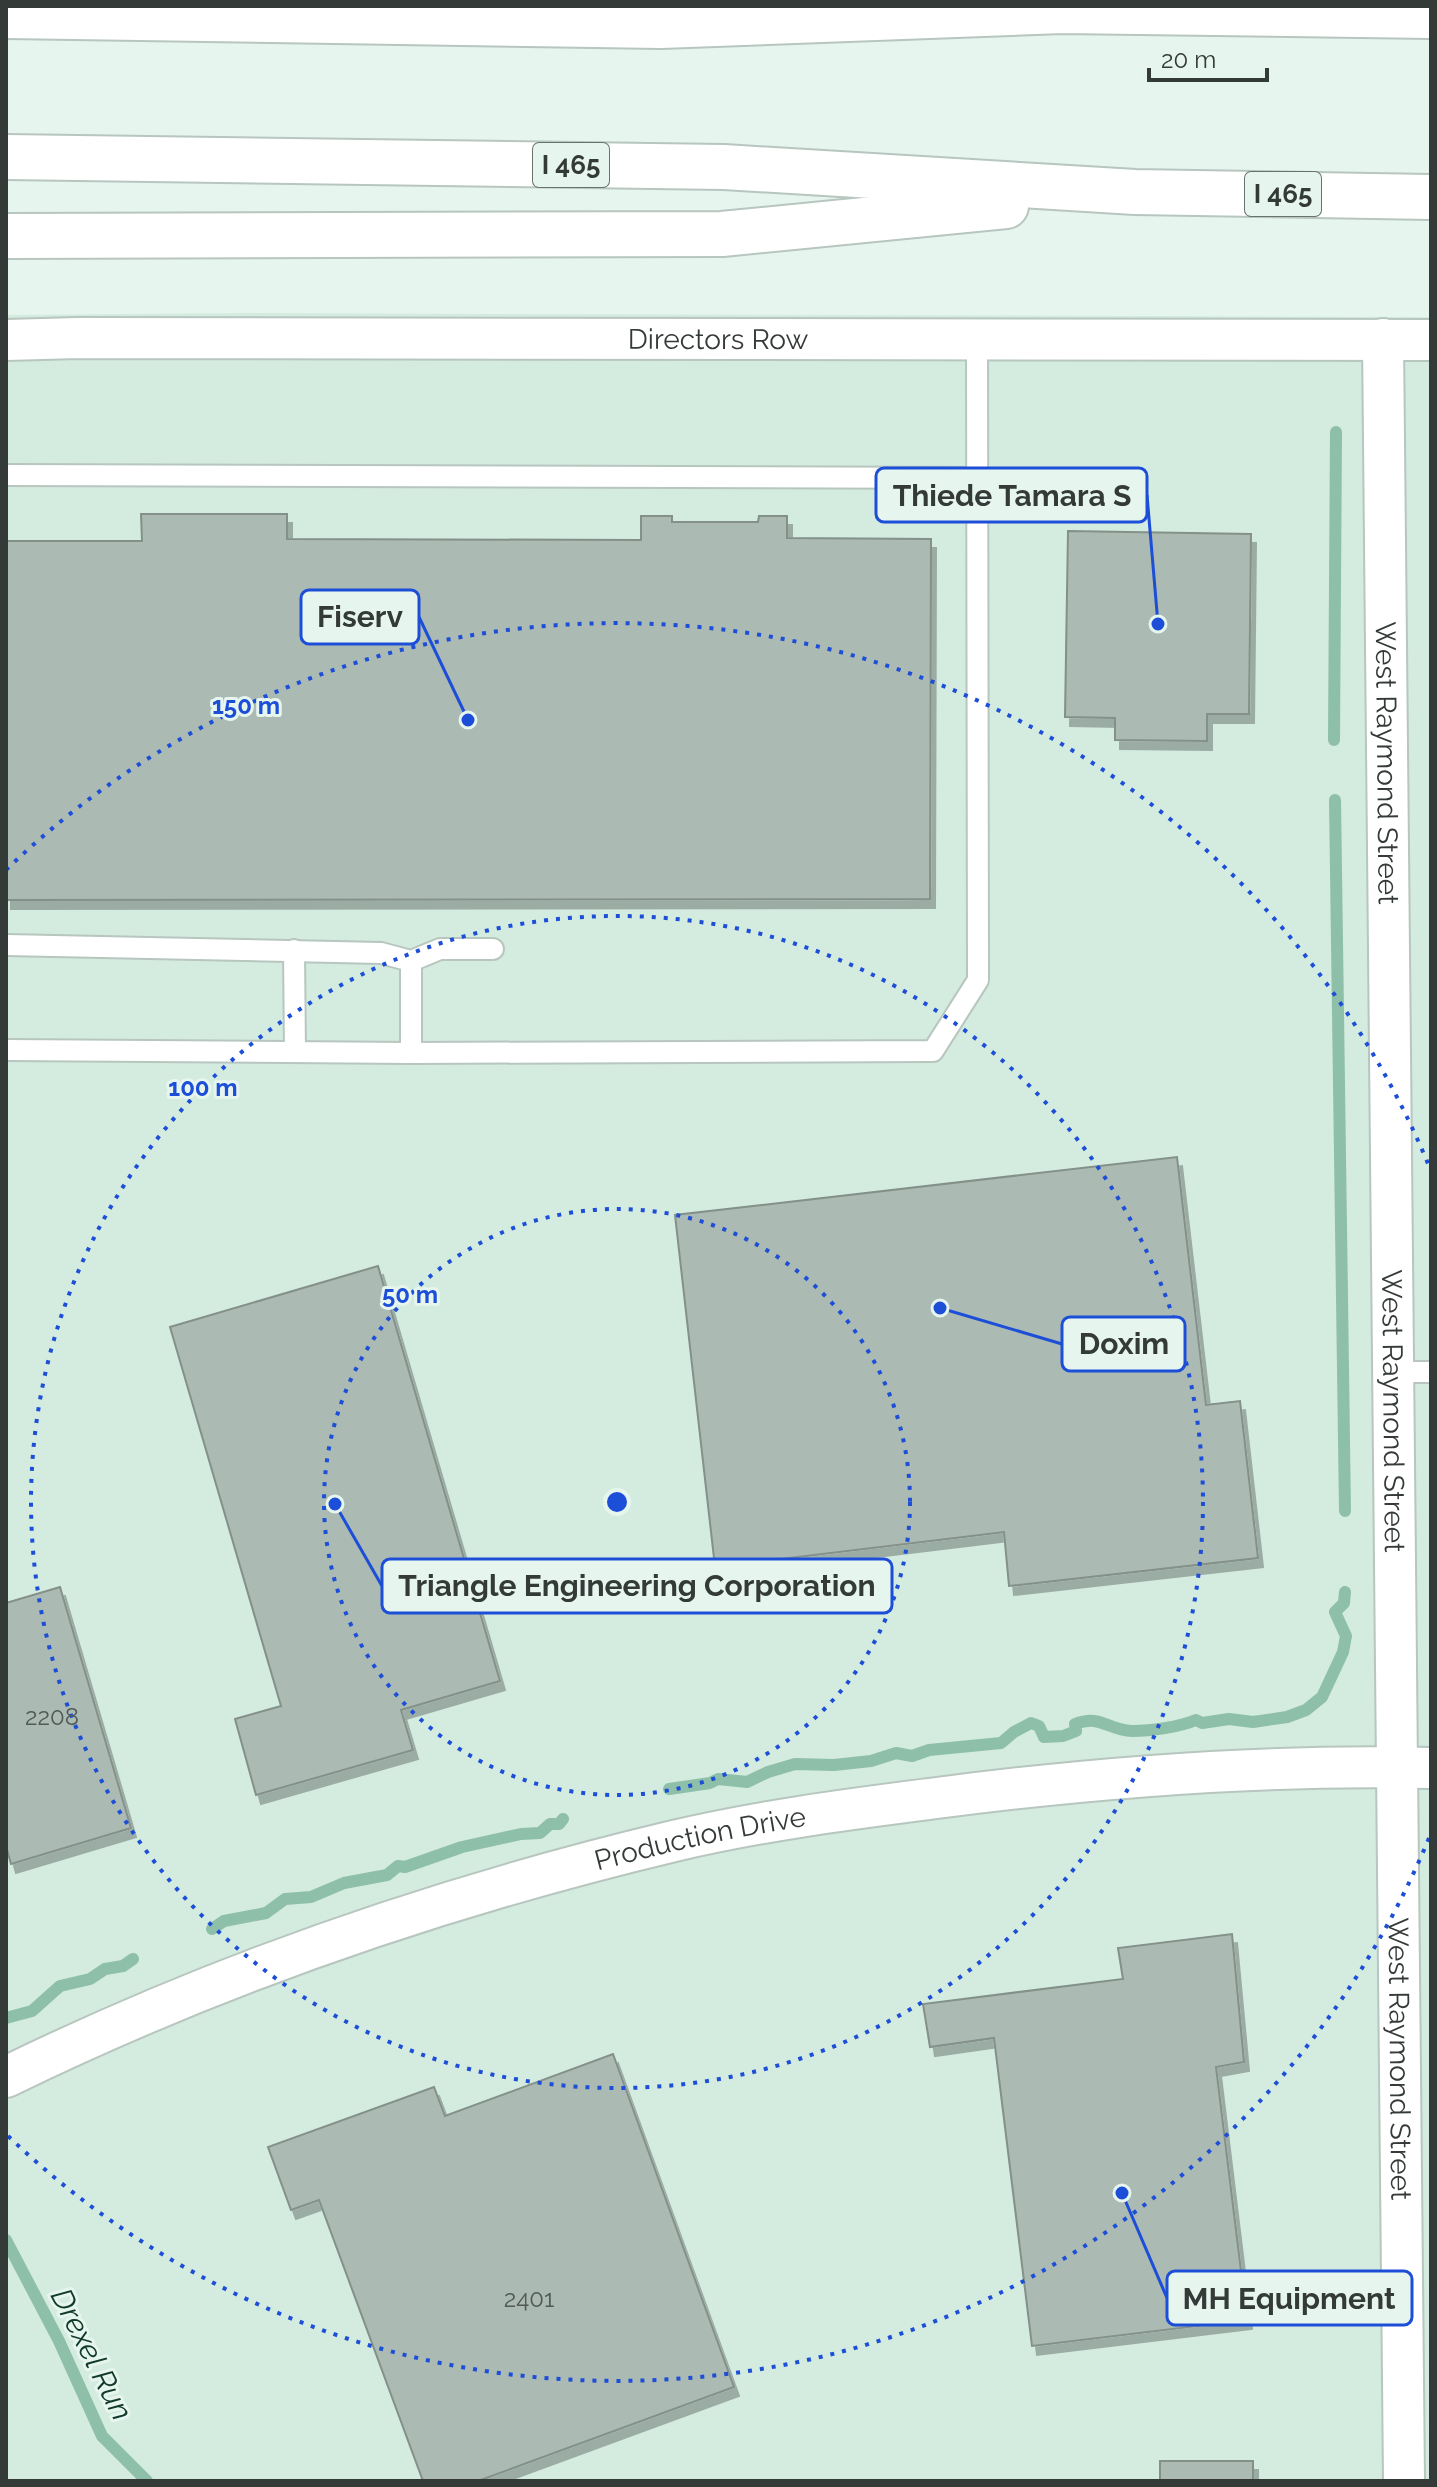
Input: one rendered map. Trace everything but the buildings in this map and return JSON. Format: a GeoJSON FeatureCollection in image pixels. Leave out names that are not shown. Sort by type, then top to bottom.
{"type":"FeatureCollection","features":[{"type":"Feature","properties":{"kind":"highway"},"geometry":{"type":"LineString","coordinates":[[6,16],[661,26],[1043,8],[1431,16]]}},
{"type":"Feature","properties":{"kind":"highway","name":"I 465"},"geometry":{"type":"LineString","coordinates":[[6,157],[724,167],[1135,192],[1431,197]]}},
{"type":"Feature","properties":{"kind":"highway"},"geometry":{"type":"LineString","coordinates":[[6,236],[722,234],[1135,192]]}},
{"type":"Feature","properties":{"kind":"street","name":"West Raymond Street"},"geometry":{"type":"LineString","coordinates":[[1383,339],[1412,1372],[1414,1767],[1404,2481]]}},
{"type":"Feature","properties":{"kind":"street","name":"Directors Row"},"geometry":{"type":"LineString","coordinates":[[6,340],[1431,340]]}},
{"type":"Feature","properties":{"kind":"street","name":"Production Drive"},"geometry":{"type":"LineString","coordinates":[[6,2077],[125,2023],[377,1924],[499,1886],[675,1840],[817,1813],[1112,1778],[1284,1769],[1414,1767]]}},
{"type":"Feature","properties":{"kind":"lane"},"geometry":{"type":"LineString","coordinates":[[6,1050],[411,1053],[933,1051],[978,980],[977,340]]}},
{"type":"Feature","properties":{"kind":"lane"},"geometry":{"type":"LineString","coordinates":[[6,475],[977,478]]}},
{"type":"Feature","properties":{"kind":"lane"},"geometry":{"type":"LineString","coordinates":[[6,945],[381,953],[411,961],[440,949],[493,949]]}},
{"type":"Feature","properties":{"kind":"lane"},"geometry":{"type":"LineString","coordinates":[[294,950],[295,1052]]}},
{"type":"Feature","properties":{"kind":"lane"},"geometry":{"type":"LineString","coordinates":[[411,961],[411,1053]]}},
{"type":"Feature","properties":{"kind":"shaded area"},"geometry":{"type":"Polygon","coordinates":[[[6,315],[1431,317],[1431,2481],[6,2481],[6,315]]]}},
{"type":"Feature","properties":{"kind":"waterway"},"geometry":{"type":"LineString","coordinates":[[1334,740],[1336,432]]}},
{"type":"Feature","properties":{"kind":"waterway"},"geometry":{"type":"LineString","coordinates":[[1335,800],[1345,1511]]}},
{"type":"Feature","properties":{"kind":"waterway"},"geometry":{"type":"LineString","coordinates":[[669,1789],[718,1779],[747,1782],[795,1764],[834,1765],[871,1761],[896,1753],[912,1756],[929,1750],[1001,1743],[1031,1723],[1039,1726],[1044,1737],[1063,1736],[1076,1731],[1075,1724],[1084,1721],[1132,1731],[1165,1728],[1196,1720],[1202,1723],[1229,1719],[1253,1722],[1287,1717],[1306,1710],[1322,1697],[1343,1652],[1346,1636],[1335,1612],[1344,1603],[1345,1592]]}},
{"type":"Feature","properties":{"kind":"waterway"},"geometry":{"type":"LineString","coordinates":[[212,1929],[224,1921],[266,1913],[285,1899],[311,1897],[344,1883],[387,1875],[398,1866],[405,1867],[462,1847],[540,1833],[550,1824],[559,1824],[563,1819]]}},
{"type":"Feature","properties":{"kind":"waterway"},"geometry":{"type":"LineString","coordinates":[[6,2018],[32,2011],[60,1986],[90,1979],[105,1969],[123,1966],[133,1959]]}},
{"type":"Feature","properties":{"kind":"waterway","name":"Drexel Run"},"geometry":{"type":"LineString","coordinates":[[6,2240],[59,2341],[102,2436],[147,2481]]}},
{"type":"Feature","properties":{"kind":"place","name":"Thiede Tamara S"},"geometry":{"type":"Point","coordinates":[1158,624]}},
{"type":"Feature","properties":{"kind":"place","name":"Fiserv"},"geometry":{"type":"Point","coordinates":[468,720]}},
{"type":"Feature","properties":{"kind":"place","name":"Doxim"},"geometry":{"type":"Point","coordinates":[940,1308]}},
{"type":"Feature","properties":{"kind":"place","name":"Triangle Engineering Corporation"},"geometry":{"type":"Point","coordinates":[335,1504]}},
{"type":"Feature","properties":{"kind":"place","name":"MH Equipment"},"geometry":{"type":"Point","coordinates":[1122,2193]}}]}
